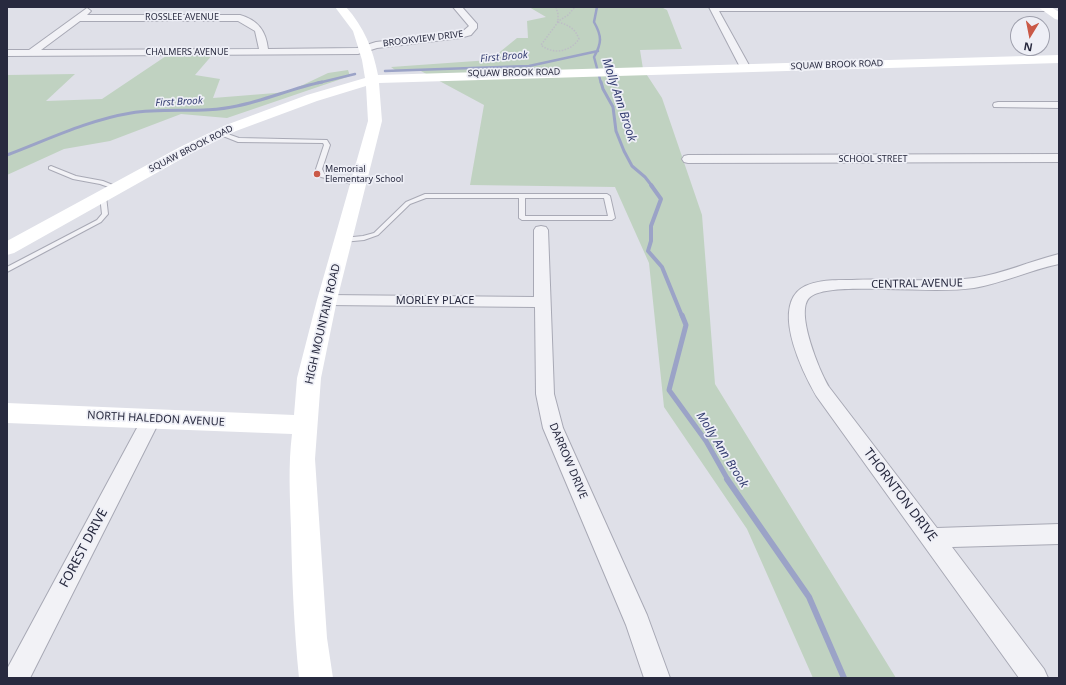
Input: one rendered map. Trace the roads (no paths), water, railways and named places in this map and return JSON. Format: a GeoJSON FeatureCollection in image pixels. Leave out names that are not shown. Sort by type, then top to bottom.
{"type":"FeatureCollection","features":[{"type":"Feature","properties":{"kind":"street"},"geometry":{"type":"LineString","coordinates":[[31,53],[92,7]]}},
{"type":"Feature","properties":{"kind":"street","name":"HIGH MOUNTAIN ROAD"},"geometry":{"type":"LineString","coordinates":[[316,678],[311,638],[302,459],[309,378],[357,183],[375,121],[375,96],[366,48],[356,24],[340,7]]}},
{"type":"Feature","properties":{"kind":"street","name":"BROOKVIEW DRIVE"},"geometry":{"type":"LineString","coordinates":[[366,48],[376,45],[458,36],[468,33],[474,26],[457,7]]}},
{"type":"Feature","properties":{"kind":"street"},"geometry":{"type":"LineString","coordinates":[[745,67],[713,8],[1044,7],[1059,17]]}},
{"type":"Feature","properties":{"kind":"street","name":"ROSSLEE AVENUE"},"geometry":{"type":"LineString","coordinates":[[78,18],[240,18],[254,25],[261,32],[264,52]]}},
{"type":"Feature","properties":{"kind":"street","name":"CHALMERS AVENUE"},"geometry":{"type":"LineString","coordinates":[[7,53],[334,52],[358,51],[366,48]]}},
{"type":"Feature","properties":{"kind":"street","name":"SQUAW BROOK ROAD"},"geometry":{"type":"LineString","coordinates":[[7,249],[220,133],[283,108],[372,80],[390,76],[1059,59]]}},
{"type":"Feature","properties":{"kind":"street"},"geometry":{"type":"LineString","coordinates":[[998,105],[1059,105]]}},
{"type":"Feature","properties":{"kind":"street","name":"SCHOOL STREET"},"geometry":{"type":"LineString","coordinates":[[688,159],[1059,158]]}},
{"type":"Feature","properties":{"kind":"street","name":"DARROW DRIVE"},"geometry":{"type":"LineString","coordinates":[[541,224],[545,394],[553,428],[638,624],[657,678]]}},
{"type":"Feature","properties":{"kind":"street","name":"CENTRAL AVENUE"},"geometry":{"type":"LineString","coordinates":[[800,299],[808,291],[816,287],[839,285],[962,284],[994,279],[1039,263],[1059,259]]}},
{"type":"Feature","properties":{"kind":"street","name":"THORNTON DRIVE"},"geometry":{"type":"LineString","coordinates":[[800,299],[796,308],[797,315],[803,348],[813,376],[823,392],[1035,678]]}},
{"type":"Feature","properties":{"kind":"street","name":"MORLEY PLACE"},"geometry":{"type":"LineString","coordinates":[[327,300],[543,302]]}},
{"type":"Feature","properties":{"kind":"street","name":"NORTH HALEDON AVENUE"},"geometry":{"type":"LineString","coordinates":[[7,413],[305,425]]}},
{"type":"Feature","properties":{"kind":"street","name":"FOREST DRIVE"},"geometry":{"type":"LineString","coordinates":[[16,678],[152,418]]}},
{"type":"Feature","properties":{"kind":"street"},"geometry":{"type":"LineString","coordinates":[[932,538],[1059,534]]}},
{"type":"Feature","properties":{"kind":"lane"},"geometry":{"type":"LineString","coordinates":[[220,133],[238,140],[325,141],[327,145],[319,169],[323,176],[357,183]]}},
{"type":"Feature","properties":{"kind":"lane"},"geometry":{"type":"LineString","coordinates":[[52,168],[75,178],[101,182],[117,188]]}},
{"type":"Feature","properties":{"kind":"lane"},"geometry":{"type":"LineString","coordinates":[[7,270],[99,221],[105,214],[103,196]]}},
{"type":"Feature","properties":{"kind":"lane"},"geometry":{"type":"LineString","coordinates":[[343,240],[364,238],[376,234],[408,203],[425,196],[522,196],[607,196],[612,218],[541,224],[522,218],[522,196]]}},
{"type":"Feature","properties":{"kind":"waterway","name":"Molly Ann Brook"},"geometry":{"type":"LineString","coordinates":[[597,7],[594,22],[600,36],[600,43],[597,51]]}},
{"type":"Feature","properties":{"kind":"waterway","name":"First Brook"},"geometry":{"type":"LineString","coordinates":[[385,71],[529,66],[597,51]]}},
{"type":"Feature","properties":{"kind":"waterway","name":"Molly Ann Brook"},"geometry":{"type":"LineString","coordinates":[[597,51],[594,57],[601,83]]}},
{"type":"Feature","properties":{"kind":"waterway","name":"First Brook"},"geometry":{"type":"LineString","coordinates":[[318,83],[355,74]]}},
{"type":"Feature","properties":{"kind":"waterway","name":"First Brook"},"geometry":{"type":"LineString","coordinates":[[7,155],[83,125],[115,116],[144,111],[211,110],[237,106],[322,82]]}},
{"type":"Feature","properties":{"kind":"waterway","name":"Molly Ann Brook"},"geometry":{"type":"LineString","coordinates":[[601,82],[603,89],[613,107],[616,131],[624,151],[632,166],[645,177],[652,186]]}},
{"type":"Feature","properties":{"kind":"waterway","name":"Molly Ann Brook"},"geometry":{"type":"LineString","coordinates":[[651,185],[661,199],[651,226],[651,241],[648,251],[662,267],[682,316]]}},
{"type":"Feature","properties":{"kind":"waterway","name":"Molly Ann Brook"},"geometry":{"type":"LineString","coordinates":[[682,315],[686,325],[669,390],[706,441],[728,480]]}},
{"type":"Feature","properties":{"kind":"waterway","name":"Molly Ann Brook"},"geometry":{"type":"LineString","coordinates":[[727,479],[809,597],[844,678]]}},
{"type":"Feature","properties":{"kind":"place","name":"Memorial Elementary School"},"geometry":{"type":"Point","coordinates":[317,174]}}]}
